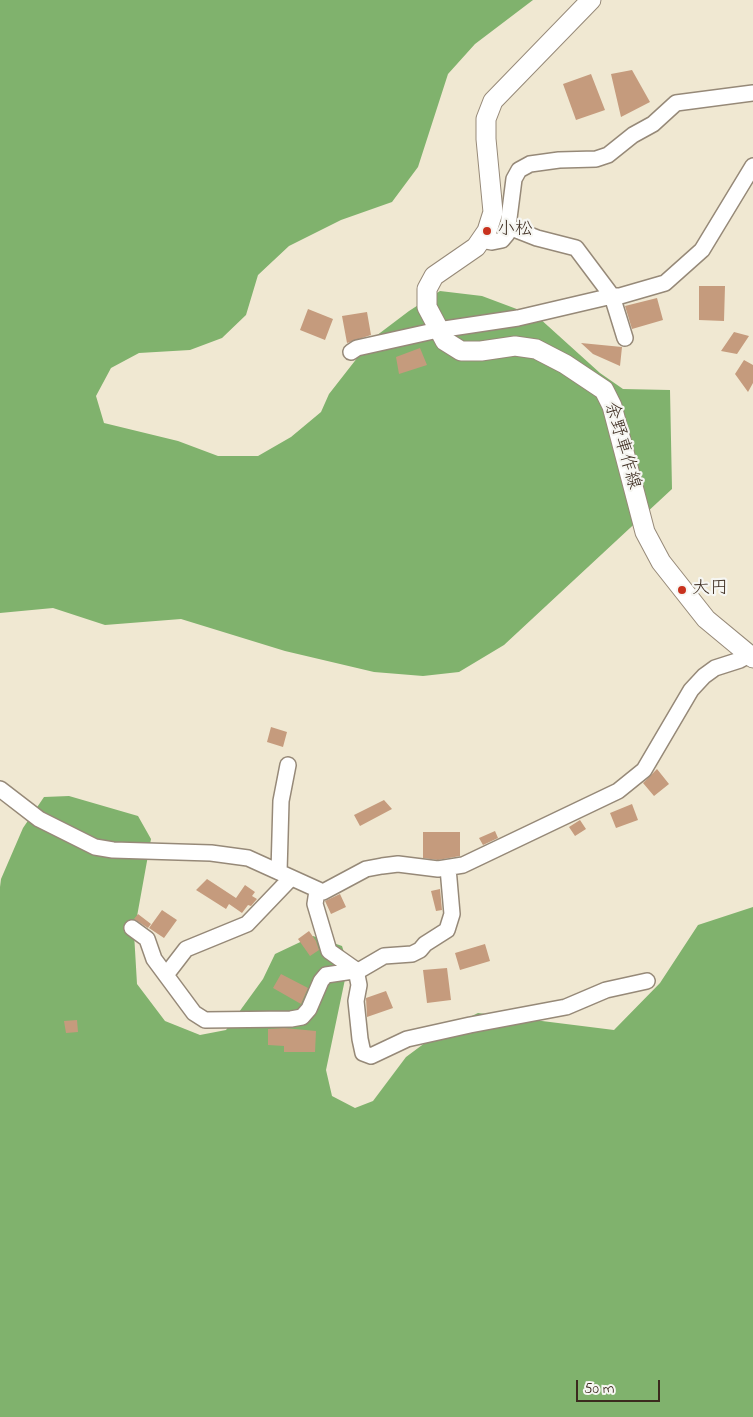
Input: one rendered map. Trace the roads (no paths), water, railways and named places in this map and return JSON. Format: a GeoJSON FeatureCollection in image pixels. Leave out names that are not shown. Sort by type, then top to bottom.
{"type":"FeatureCollection","features":[{"type":"Feature","properties":{"kind":"main road","name":"余野車作線"},"geometry":{"type":"LineString","coordinates":[[591,0],[493,101],[486,118],[492,212],[487,231],[476,247],[434,276],[427,289],[428,307],[444,341],[461,351],[481,351],[515,346],[536,349],[565,364],[604,390],[612,406],[645,532],[661,562],[706,619],[751,657]]}},
{"type":"Feature","properties":{"kind":"street"},"geometry":{"type":"LineString","coordinates":[[481,240],[492,242],[502,240],[509,227],[514,179],[519,170],[530,164],[596,159],[608,155],[633,135],[653,124],[676,102],[753,93]]}},
{"type":"Feature","properties":{"kind":"street"},"geometry":{"type":"LineString","coordinates":[[351,352],[357,348],[438,330],[518,318],[612,296],[620,296],[665,283],[702,250],[753,166]]}},
{"type":"Feature","properties":{"kind":"street"},"geometry":{"type":"LineString","coordinates":[[509,227],[537,238],[576,248],[612,296],[626,338]]}},
{"type":"Feature","properties":{"kind":"street"},"geometry":{"type":"LineString","coordinates":[[0,789],[39,819],[95,847],[113,850],[211,853],[248,858],[317,891],[323,892],[366,870],[382,866],[398,864],[448,868],[463,865],[618,792],[644,770],[691,690],[704,676],[715,668],[751,657]]}},
{"type":"Feature","properties":{"kind":"street"},"geometry":{"type":"LineString","coordinates":[[166,975],[186,949],[247,924],[285,875],[281,802],[288,766]]}},
{"type":"Feature","properties":{"kind":"street"},"geometry":{"type":"LineString","coordinates":[[132,928],[147,939],[154,959],[194,1013],[205,1020],[302,1017],[309,1009],[321,981],[326,975],[356,970],[384,956],[401,956],[420,950],[425,944],[447,930],[452,914],[448,868]]}},
{"type":"Feature","properties":{"kind":"street"},"geometry":{"type":"LineString","coordinates":[[317,891],[315,904],[329,951],[356,970],[359,985],[356,1001],[360,1039],[363,1053],[371,1056],[407,1040],[470,1024],[566,1007],[606,990],[646,981]]}},
{"type":"Feature","properties":{"kind":"place","name":"小松"},"geometry":{"type":"Point","coordinates":[487,231]}},
{"type":"Feature","properties":{"kind":"place","name":"大円"},"geometry":{"type":"Point","coordinates":[682,590]}}]}
